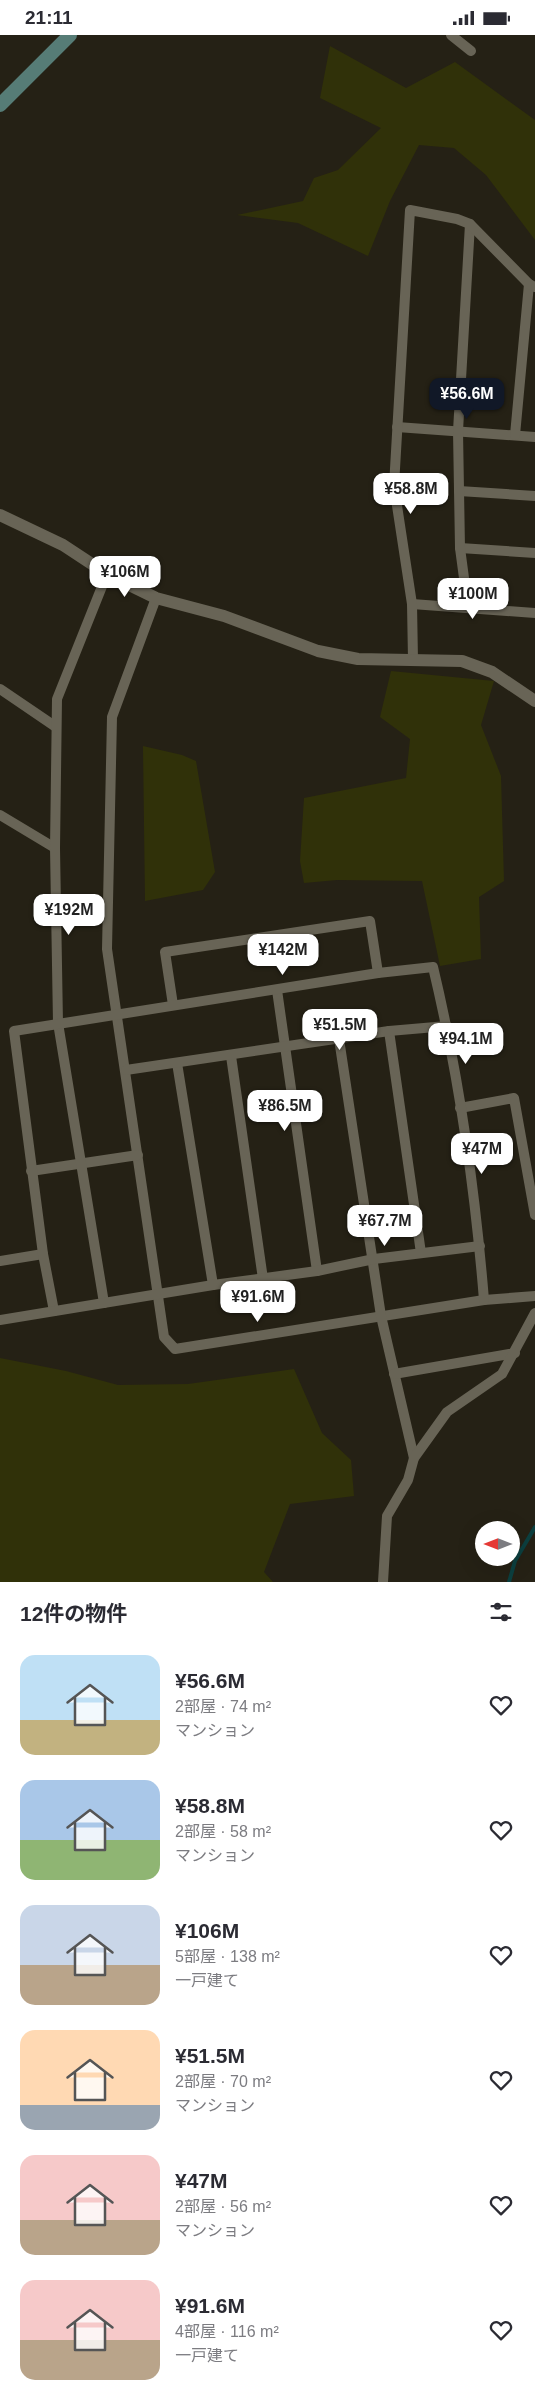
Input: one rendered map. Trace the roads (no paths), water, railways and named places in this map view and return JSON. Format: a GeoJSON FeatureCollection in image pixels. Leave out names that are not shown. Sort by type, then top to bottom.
{"type":"FeatureCollection","features":[{"type":"Feature","properties":{"kind":"main road"},"geometry":{"type":"LineString","coordinates":[[0,105],[65,37]]}},
{"type":"Feature","properties":{"kind":"street"},"geometry":{"type":"LineString","coordinates":[[450,35],[471,51]]}},
{"type":"Feature","properties":{"kind":"street"},"geometry":{"type":"LineString","coordinates":[[413,660],[412,603],[394,486],[410,210],[457,219],[470,224],[532,286],[515,435]]}},
{"type":"Feature","properties":{"kind":"street"},"geometry":{"type":"LineString","coordinates":[[468,608],[460,548],[458,431],[470,224]]}},
{"type":"Feature","properties":{"kind":"street"},"geometry":{"type":"LineString","coordinates":[[397,427],[535,437]]}},
{"type":"Feature","properties":{"kind":"street"},"geometry":{"type":"LineString","coordinates":[[459,491],[535,496]]}},
{"type":"Feature","properties":{"kind":"street"},"geometry":{"type":"LineString","coordinates":[[0,515],[63,545],[107,574],[156,598],[224,615],[318,651],[358,659],[462,661],[492,672],[535,701]]}},
{"type":"Feature","properties":{"kind":"street"},"geometry":{"type":"LineString","coordinates":[[460,548],[535,553]]}},
{"type":"Feature","properties":{"kind":"street"},"geometry":{"type":"LineString","coordinates":[[104,1303],[58,1023],[55,848],[57,699],[107,574]]}},
{"type":"Feature","properties":{"kind":"street"},"geometry":{"type":"LineString","coordinates":[[156,598],[112,717],[107,949],[164,1337],[175,1349],[381,1316],[484,1301],[535,1296]]}},
{"type":"Feature","properties":{"kind":"street"},"geometry":{"type":"LineString","coordinates":[[412,603],[535,613]]}},
{"type":"Feature","properties":{"kind":"street"},"geometry":{"type":"LineString","coordinates":[[0,689],[56,727]]}},
{"type":"Feature","properties":{"kind":"street"},"geometry":{"type":"LineString","coordinates":[[0,815],[55,848]]}},
{"type":"Feature","properties":{"kind":"street"},"geometry":{"type":"LineString","coordinates":[[173,1005],[165,951],[370,921],[378,973]]}},
{"type":"Feature","properties":{"kind":"street"},"geometry":{"type":"LineString","coordinates":[[54,1311],[43,1254],[31,1171],[14,1031],[378,973],[433,967],[447,1026],[460,1107],[480,1246],[484,1301]]}},
{"type":"Feature","properties":{"kind":"street"},"geometry":{"type":"LineString","coordinates":[[277,990],[317,1271]]}},
{"type":"Feature","properties":{"kind":"street"},"geometry":{"type":"LineString","coordinates":[[126,1070],[231,1056],[389,1031],[447,1026]]}},
{"type":"Feature","properties":{"kind":"street"},"geometry":{"type":"LineString","coordinates":[[389,1031],[421,1253]]}},
{"type":"Feature","properties":{"kind":"street"},"geometry":{"type":"LineString","coordinates":[[339,1039],[374,1259],[381,1316],[414,1458]]}},
{"type":"Feature","properties":{"kind":"street"},"geometry":{"type":"LineString","coordinates":[[231,1056],[263,1279]]}},
{"type":"Feature","properties":{"kind":"street"},"geometry":{"type":"LineString","coordinates":[[177,1063],[213,1285]]}},
{"type":"Feature","properties":{"kind":"street"},"geometry":{"type":"LineString","coordinates":[[460,1107],[514,1098],[535,1215]]}},
{"type":"Feature","properties":{"kind":"street"},"geometry":{"type":"LineString","coordinates":[[31,1171],[138,1155]]}},
{"type":"Feature","properties":{"kind":"street"},"geometry":{"type":"LineString","coordinates":[[0,1319],[213,1285],[317,1271],[374,1259],[480,1246]]}},
{"type":"Feature","properties":{"kind":"street"},"geometry":{"type":"LineString","coordinates":[[0,1261],[43,1254]]}},
{"type":"Feature","properties":{"kind":"street"},"geometry":{"type":"LineString","coordinates":[[383,1582],[387,1516],[408,1480],[414,1458],[447,1412],[502,1374],[535,1313]]}},
{"type":"Feature","properties":{"kind":"street"},"geometry":{"type":"LineString","coordinates":[[394,1374],[515,1353]]}},
{"type":"Feature","properties":{"kind":"waterway"},"geometry":{"type":"LineString","coordinates":[[509,1582],[515,1561],[535,1527]]}}]}
